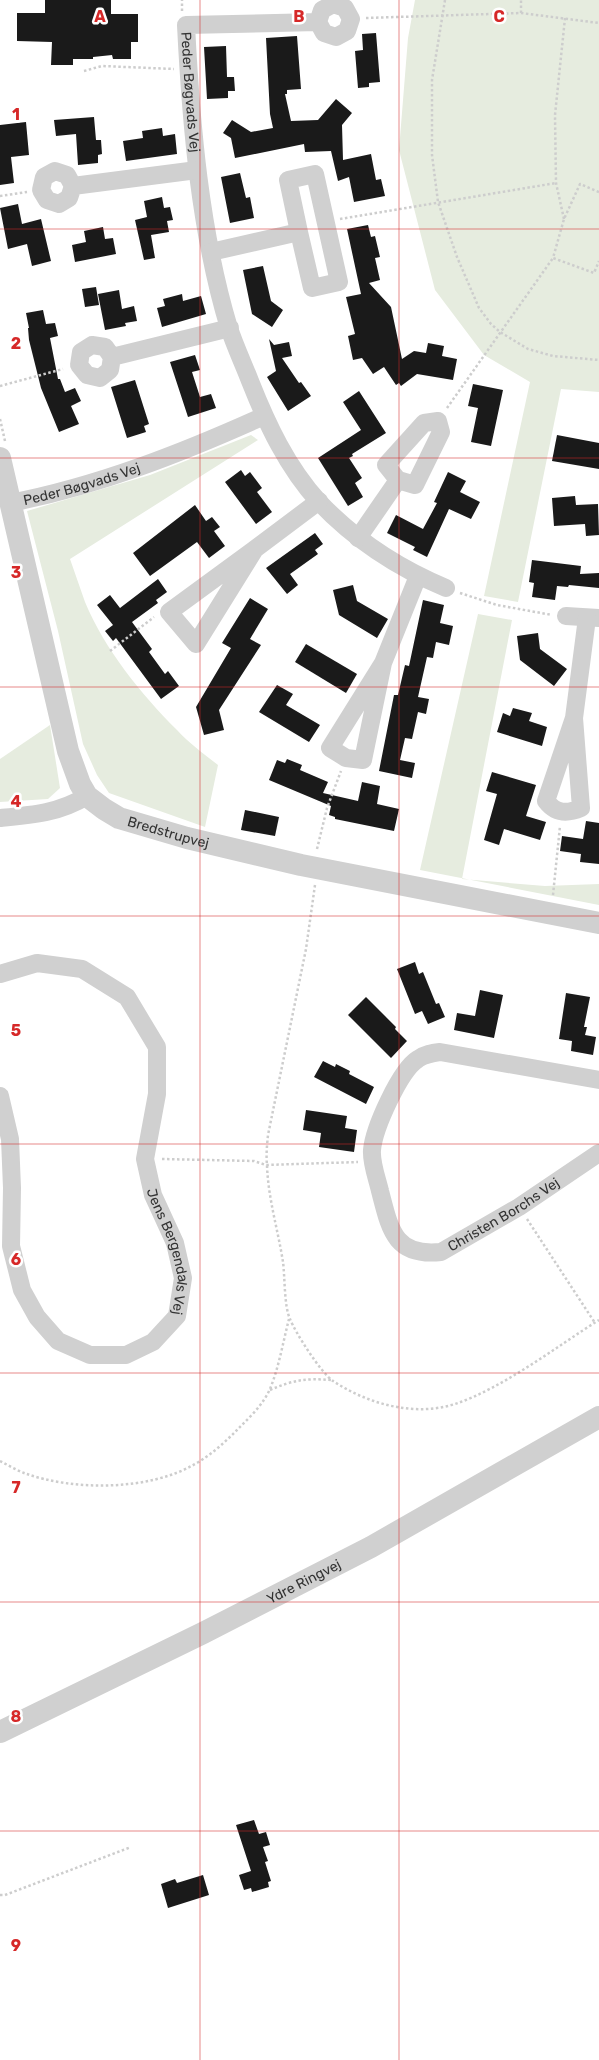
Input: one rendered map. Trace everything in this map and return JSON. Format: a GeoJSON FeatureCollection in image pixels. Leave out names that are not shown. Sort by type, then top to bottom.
{"type":"FeatureCollection","features":[{"type":"Feature","properties":{"kind":"street","name":"Peder Bøgvads Vej"},"geometry":{"type":"LineString","coordinates":[[350,19],[347,31],[336,37],[324,33],[318,22],[186,25],[197,170],[211,252],[230,328],[264,416],[289,463],[319,501],[358,538],[418,576],[446,588]]}},
{"type":"Feature","properties":{"kind":"street","name":"Peder Bøgvads Vej"},"geometry":{"type":"LineString","coordinates":[[41,190],[44,178],[55,171],[67,175],[73,186],[197,170]]}},
{"type":"Feature","properties":{"kind":"street"},"geometry":{"type":"LineString","coordinates":[[315,174],[339,282],[312,288],[299,232],[288,180],[315,174]]}},
{"type":"Feature","properties":{"kind":"street"},"geometry":{"type":"LineString","coordinates":[[211,252],[299,232]]}},
{"type":"Feature","properties":{"kind":"street"},"geometry":{"type":"LineString","coordinates":[[112,357],[230,328]]}},
{"type":"Feature","properties":{"kind":"street"},"geometry":{"type":"LineString","coordinates":[[92,344],[105,347],[112,357],[110,370],[100,378],[87,375],[79,365],[81,352],[92,344]]}},
{"type":"Feature","properties":{"kind":"street","name":"Peder Bøgvads Vej"},"geometry":{"type":"LineString","coordinates":[[10,504],[139,468],[202,444],[264,416]]}},
{"type":"Feature","properties":{"kind":"street"},"geometry":{"type":"LineString","coordinates":[[438,421],[441,432],[415,485],[398,480],[386,465],[424,423],[438,421]]}},
{"type":"Feature","properties":{"kind":"street","name":"Bredstrupvej"},"geometry":{"type":"LineString","coordinates":[[3,452],[10,504],[68,751],[80,784],[87,796],[104,810],[119,818],[197,840],[301,865],[599,923]]}},
{"type":"Feature","properties":{"kind":"street"},"geometry":{"type":"LineString","coordinates":[[358,538],[398,480]]}},
{"type":"Feature","properties":{"kind":"street"},"geometry":{"type":"LineString","coordinates":[[255,549],[196,644],[169,612],[319,501]]}},
{"type":"Feature","properties":{"kind":"street"},"geometry":{"type":"LineString","coordinates":[[383,663],[363,760],[346,758],[330,748],[383,663],[418,576]]}},
{"type":"Feature","properties":{"kind":"street"},"geometry":{"type":"LineString","coordinates":[[566,616],[593,618],[574,718],[546,801],[552,809],[561,812],[571,812],[581,808],[574,718]]}},
{"type":"Feature","properties":{"kind":"street"},"geometry":{"type":"LineString","coordinates":[[0,818],[37,815],[62,809],[87,796]]}},
{"type":"Feature","properties":{"kind":"street","name":"Jens Bergendals Vej"},"geometry":{"type":"LineString","coordinates":[[0,974],[37,963],[82,969],[127,997],[157,1048],[157,1094],[145,1159],[153,1195],[174,1243],[183,1278],[177,1316],[154,1342],[126,1355],[90,1355],[58,1341],[37,1317],[22,1290],[11,1246],[12,1188],[10,1139],[0,1096]]}},
{"type":"Feature","properties":{"kind":"street","name":"Christen Borchs Vej"},"geometry":{"type":"LineString","coordinates":[[599,1080],[440,1052],[427,1054],[417,1059],[406,1071],[380,1119],[373,1141],[373,1162],[390,1228],[397,1241],[417,1252],[441,1252],[519,1208],[599,1152]]}},
{"type":"Feature","properties":{"kind":"street","name":"Ydre Ringvej"},"geometry":{"type":"LineString","coordinates":[[0,1732],[194,1638],[371,1548],[599,1417]]}},
{"type":"Feature","properties":{"kind":"path"},"geometry":{"type":"LineString","coordinates":[[445,0],[432,80],[432,156],[438,202],[457,257],[479,308],[491,324],[500,332],[528,349],[554,356],[599,360]]}},
{"type":"Feature","properties":{"kind":"path"},"geometry":{"type":"LineString","coordinates":[[521,0],[521,13]]}},
{"type":"Feature","properties":{"kind":"path"},"geometry":{"type":"LineString","coordinates":[[350,19],[521,13],[599,23]]}},
{"type":"Feature","properties":{"kind":"path"},"geometry":{"type":"LineString","coordinates":[[564,219],[556,183],[556,115],[565,18]]}},
{"type":"Feature","properties":{"kind":"path"},"geometry":{"type":"LineString","coordinates":[[84,71],[102,66],[188,69]]}},
{"type":"Feature","properties":{"kind":"path"},"geometry":{"type":"LineString","coordinates":[[326,222],[556,183]]}},
{"type":"Feature","properties":{"kind":"path"},"geometry":{"type":"LineString","coordinates":[[438,421],[553,258],[564,219],[580,184],[599,192]]}},
{"type":"Feature","properties":{"kind":"path"},"geometry":{"type":"LineString","coordinates":[[0,196],[41,190]]}},
{"type":"Feature","properties":{"kind":"path"},"geometry":{"type":"LineString","coordinates":[[553,258],[594,273],[599,261]]}},
{"type":"Feature","properties":{"kind":"path"},"geometry":{"type":"LineString","coordinates":[[0,386],[79,365]]}},
{"type":"Feature","properties":{"kind":"path"},"geometry":{"type":"LineString","coordinates":[[0,419],[3,452]]}},
{"type":"Feature","properties":{"kind":"path"},"geometry":{"type":"LineString","coordinates":[[446,588],[497,605],[566,616]]}},
{"type":"Feature","properties":{"kind":"path"},"geometry":{"type":"LineString","coordinates":[[110,651],[162,612],[169,612]]}},
{"type":"Feature","properties":{"kind":"path"},"geometry":{"type":"LineString","coordinates":[[317,850],[327,808],[346,758]]}},
{"type":"Feature","properties":{"kind":"path"},"geometry":{"type":"LineString","coordinates":[[552,904],[561,812]]}},
{"type":"Feature","properties":{"kind":"path"},"geometry":{"type":"LineString","coordinates":[[0,1461],[23,1473],[57,1482],[90,1485],[128,1484],[162,1477],[194,1465],[220,1447],[251,1416],[269,1391],[280,1359],[289,1318],[282,1261],[266,1165],[268,1135],[306,949],[316,876]]}},
{"type":"Feature","properties":{"kind":"path"},"geometry":{"type":"LineString","coordinates":[[145,1159],[254,1161],[266,1165],[373,1162]]}},
{"type":"Feature","properties":{"kind":"path"},"geometry":{"type":"LineString","coordinates":[[519,1208],[595,1322]]}},
{"type":"Feature","properties":{"kind":"path"},"geometry":{"type":"LineString","coordinates":[[289,1318],[305,1346],[331,1380],[359,1396],[419,1410],[455,1404],[495,1385],[551,1352],[599,1320]]}},
{"type":"Feature","properties":{"kind":"path"},"geometry":{"type":"LineString","coordinates":[[269,1391],[288,1382],[307,1378],[331,1380]]}},
{"type":"Feature","properties":{"kind":"path"},"geometry":{"type":"LineString","coordinates":[[0,1895],[6,1895],[131,1847]]}},
{"type":"Feature","properties":{"kind":"shaded area"},"geometry":{"type":"Polygon","coordinates":[[[415,0],[599,0],[599,392],[561,389],[518,602],[484,596],[530,382],[484,355],[435,290],[399,150],[408,38],[415,0]]]}},
{"type":"Feature","properties":{"kind":"shaded area"},"geometry":{"type":"Polygon","coordinates":[[[251,435],[258,440],[70,559],[93,620],[113,654],[150,702],[182,735],[218,765],[205,827],[109,793],[97,775],[83,744],[58,631],[27,511],[150,475],[251,435]]]}},
{"type":"Feature","properties":{"kind":"shaded area"},"geometry":{"type":"Polygon","coordinates":[[[478,614],[512,620],[462,878],[420,870],[478,614]]]}},
{"type":"Feature","properties":{"kind":"shaded area"},"geometry":{"type":"Polygon","coordinates":[[[50,725],[60,788],[48,799],[0,802],[0,759],[50,725]]]}},
{"type":"Feature","properties":{"kind":"shaded area"},"geometry":{"type":"Polygon","coordinates":[[[469,880],[545,886],[599,884],[599,905],[469,880]]]}},
{"type":"Feature","properties":{"kind":"building"},"geometry":{"type":"Polygon","coordinates":[[[45,0],[111,0],[111,14],[138,14],[138,42],[131,42],[131,59],[113,59],[112,55],[93,57],[93,59],[73,59],[73,65],[51,65],[52,42],[17,41],[17,13],[45,13],[45,0]]]}},
{"type":"Feature","properties":{"kind":"building"},"geometry":{"type":"Polygon","coordinates":[[[376,33],[380,82],[369,83],[369,87],[358,88],[355,51],[363,50],[362,34],[376,33]]]}},
{"type":"Feature","properties":{"kind":"building"},"geometry":{"type":"Polygon","coordinates":[[[297,36],[301,89],[287,90],[287,94],[285,94],[291,121],[318,120],[336,99],[352,113],[342,125],[343,160],[371,154],[376,180],[381,179],[385,196],[354,202],[349,177],[338,181],[331,151],[305,152],[304,144],[235,158],[231,138],[223,133],[232,120],[251,132],[273,128],[270,114],[266,38],[297,36]]]}},
{"type":"Feature","properties":{"kind":"building"},"geometry":{"type":"Polygon","coordinates":[[[226,46],[227,77],[234,77],[235,91],[228,91],[228,98],[207,99],[204,47],[226,46]]]}},
{"type":"Feature","properties":{"kind":"building"},"geometry":{"type":"Polygon","coordinates":[[[94,117],[96,140],[101,140],[102,154],[98,155],[98,163],[78,165],[76,134],[56,136],[54,120],[94,117]]]}},
{"type":"Feature","properties":{"kind":"building"},"geometry":{"type":"Polygon","coordinates":[[[26,122],[29,155],[11,157],[14,183],[0,185],[0,125],[26,122]]]}},
{"type":"Feature","properties":{"kind":"building"},"geometry":{"type":"Polygon","coordinates":[[[162,128],[163,136],[175,134],[177,154],[126,161],[123,141],[143,138],[142,131],[162,128]]]}},
{"type":"Feature","properties":{"kind":"building"},"geometry":{"type":"Polygon","coordinates":[[[240,173],[246,198],[250,197],[254,218],[230,223],[221,177],[240,173]]]}},
{"type":"Feature","properties":{"kind":"building"},"geometry":{"type":"Polygon","coordinates":[[[162,197],[164,208],[170,207],[173,220],[167,221],[169,232],[151,235],[155,258],[144,260],[135,220],[147,217],[144,201],[162,197]]]}},
{"type":"Feature","properties":{"kind":"building"},"geometry":{"type":"Polygon","coordinates":[[[18,204],[22,224],[41,219],[51,261],[32,266],[27,244],[8,249],[0,208],[18,204]]]}},
{"type":"Feature","properties":{"kind":"building"},"geometry":{"type":"Polygon","coordinates":[[[368,225],[371,237],[375,236],[380,257],[375,258],[380,280],[369,283],[391,307],[402,359],[414,351],[426,353],[428,343],[444,346],[442,356],[457,359],[453,380],[417,374],[401,386],[399,383],[396,385],[384,367],[373,374],[362,358],[353,360],[348,336],[355,334],[346,297],[361,294],[347,229],[368,225]]]}},
{"type":"Feature","properties":{"kind":"building"},"geometry":{"type":"Polygon","coordinates":[[[103,227],[105,239],[113,238],[116,254],[75,262],[72,245],[86,242],[84,231],[103,227]]]}},
{"type":"Feature","properties":{"kind":"building"},"geometry":{"type":"Polygon","coordinates":[[[263,266],[271,301],[283,310],[272,327],[252,314],[243,270],[263,266]]]}},
{"type":"Feature","properties":{"kind":"building"},"geometry":{"type":"Polygon","coordinates":[[[96,287],[99,305],[85,307],[82,289],[96,287]]]}},
{"type":"Feature","properties":{"kind":"building"},"geometry":{"type":"Polygon","coordinates":[[[119,290],[122,309],[134,306],[137,321],[125,323],[126,326],[105,330],[98,294],[119,290]]]}},
{"type":"Feature","properties":{"kind":"building"},"geometry":{"type":"Polygon","coordinates":[[[182,294],[183,301],[201,296],[206,314],[162,327],[157,308],[165,306],[163,299],[182,294]]]}},
{"type":"Feature","properties":{"kind":"building"},"geometry":{"type":"Polygon","coordinates":[[[43,310],[46,324],[55,323],[58,336],[50,338],[58,379],[60,379],[65,392],[75,388],[81,401],[71,406],[79,424],[59,432],[41,388],[29,340],[26,313],[43,310]]]}},
{"type":"Feature","properties":{"kind":"building"},"geometry":{"type":"Polygon","coordinates":[[[269,339],[274,345],[289,342],[292,356],[282,358],[299,383],[301,382],[311,396],[288,411],[267,377],[276,371],[269,339]]]}},
{"type":"Feature","properties":{"kind":"building"},"geometry":{"type":"Polygon","coordinates":[[[195,355],[200,370],[192,372],[200,397],[211,394],[216,408],[188,417],[170,362],[195,355]]]}},
{"type":"Feature","properties":{"kind":"building"},"geometry":{"type":"Polygon","coordinates":[[[135,380],[149,424],[144,426],[146,432],[127,438],[111,387],[135,380]]]}},
{"type":"Feature","properties":{"kind":"building"},"geometry":{"type":"Polygon","coordinates":[[[473,384],[503,390],[491,446],[471,442],[478,408],[468,406],[473,384]]]}},
{"type":"Feature","properties":{"kind":"building"},"geometry":{"type":"Polygon","coordinates":[[[359,391],[386,433],[352,454],[353,456],[349,458],[362,478],[355,483],[363,497],[348,506],[318,458],[361,430],[343,402],[359,391]]]}},
{"type":"Feature","properties":{"kind":"building"},"geometry":{"type":"Polygon","coordinates":[[[557,435],[599,443],[599,469],[552,461],[557,435]]]}},
{"type":"Feature","properties":{"kind":"building"},"geometry":{"type":"Polygon","coordinates":[[[241,470],[245,476],[250,472],[262,488],[257,492],[272,512],[256,524],[225,482],[241,470]]]}},
{"type":"Feature","properties":{"kind":"building"},"geometry":{"type":"Polygon","coordinates":[[[448,472],[466,481],[460,492],[480,502],[471,519],[449,509],[427,557],[413,550],[415,547],[387,533],[396,515],[423,529],[437,503],[434,502],[448,472]]]}},
{"type":"Feature","properties":{"kind":"building"},"geometry":{"type":"Polygon","coordinates":[[[575,496],[576,505],[598,504],[599,535],[586,536],[585,524],[554,526],[552,498],[575,496]]]}},
{"type":"Feature","properties":{"kind":"building"},"geometry":{"type":"Polygon","coordinates":[[[195,505],[206,521],[212,517],[220,527],[214,531],[225,546],[209,558],[197,542],[150,576],[133,553],[195,505]]]}},
{"type":"Feature","properties":{"kind":"building"},"geometry":{"type":"Polygon","coordinates":[[[315,533],[323,544],[315,550],[318,554],[290,574],[298,585],[287,594],[266,568],[315,533]]]}},
{"type":"Feature","properties":{"kind":"building"},"geometry":{"type":"Polygon","coordinates":[[[532,560],[581,566],[580,574],[599,573],[599,588],[569,585],[568,587],[557,586],[555,600],[532,597],[534,583],[529,582],[532,560]]]}},
{"type":"Feature","properties":{"kind":"building"},"geometry":{"type":"Polygon","coordinates":[[[158,579],[167,592],[156,600],[158,603],[132,622],[152,649],[149,652],[165,674],[168,671],[179,686],[161,699],[116,638],[113,641],[105,631],[113,625],[97,605],[110,595],[120,608],[158,579]]]}},
{"type":"Feature","properties":{"kind":"building"},"geometry":{"type":"Polygon","coordinates":[[[353,585],[357,601],[388,619],[377,638],[339,615],[333,590],[353,585]]]}},
{"type":"Feature","properties":{"kind":"building"},"geometry":{"type":"Polygon","coordinates":[[[250,598],[268,609],[250,639],[261,645],[219,710],[224,730],[204,735],[196,707],[231,648],[222,643],[250,598]]]}},
{"type":"Feature","properties":{"kind":"building"},"geometry":{"type":"Polygon","coordinates":[[[423,600],[444,605],[440,623],[453,626],[449,645],[436,642],[433,658],[427,657],[418,697],[429,699],[426,714],[418,712],[412,739],[405,738],[400,760],[415,763],[412,778],[379,771],[394,695],[398,695],[405,665],[409,666],[423,600]]]}},
{"type":"Feature","properties":{"kind":"building"},"geometry":{"type":"Polygon","coordinates":[[[538,633],[540,649],[567,669],[554,686],[520,660],[517,636],[538,633]]]}},
{"type":"Feature","properties":{"kind":"building"},"geometry":{"type":"Polygon","coordinates":[[[306,644],[357,674],[346,693],[295,662],[306,644]]]}},
{"type":"Feature","properties":{"kind":"building"},"geometry":{"type":"Polygon","coordinates":[[[277,685],[293,694],[286,705],[320,725],[309,742],[259,712],[277,685]]]}},
{"type":"Feature","properties":{"kind":"building"},"geometry":{"type":"Polygon","coordinates":[[[513,708],[532,713],[529,721],[547,727],[542,746],[497,732],[503,713],[510,716],[513,708]]]}},
{"type":"Feature","properties":{"kind":"building"},"geometry":{"type":"Polygon","coordinates":[[[287,759],[302,765],[300,770],[328,782],[323,793],[358,801],[362,782],[380,786],[377,804],[399,809],[394,831],[335,819],[335,817],[329,815],[331,806],[269,780],[277,760],[285,763],[287,759]]]}},
{"type":"Feature","properties":{"kind":"building"},"geometry":{"type":"Polygon","coordinates":[[[492,772],[536,785],[526,816],[546,822],[540,840],[504,829],[499,845],[484,840],[497,794],[486,791],[492,772]]]}},
{"type":"Feature","properties":{"kind":"building"},"geometry":{"type":"Polygon","coordinates":[[[245,810],[279,817],[275,836],[241,830],[245,810]]]}},
{"type":"Feature","properties":{"kind":"building"},"geometry":{"type":"Polygon","coordinates":[[[586,821],[599,823],[599,864],[580,862],[581,854],[560,851],[562,836],[583,839],[586,821]]]}},
{"type":"Feature","properties":{"kind":"building"},"geometry":{"type":"Polygon","coordinates":[[[415,962],[419,974],[423,972],[436,1004],[439,1003],[445,1017],[428,1024],[422,1011],[415,1014],[397,969],[415,962]]]}},
{"type":"Feature","properties":{"kind":"building"},"geometry":{"type":"Polygon","coordinates":[[[480,990],[503,995],[494,1038],[454,1030],[457,1013],[475,1016],[480,990]]]}},
{"type":"Feature","properties":{"kind":"building"},"geometry":{"type":"Polygon","coordinates":[[[566,993],[590,997],[584,1027],[587,1027],[585,1035],[596,1037],[593,1055],[571,1051],[572,1041],[559,1039],[566,993]]]}},
{"type":"Feature","properties":{"kind":"building"},"geometry":{"type":"Polygon","coordinates":[[[366,997],[407,1041],[391,1058],[348,1015],[366,997]]]}},
{"type":"Feature","properties":{"kind":"building"},"geometry":{"type":"Polygon","coordinates":[[[323,1061],[335,1067],[336,1064],[350,1071],[349,1074],[374,1087],[366,1104],[314,1077],[323,1061]]]}},
{"type":"Feature","properties":{"kind":"building"},"geometry":{"type":"Polygon","coordinates":[[[306,1110],[347,1116],[345,1128],[357,1130],[354,1152],[319,1147],[321,1133],[303,1130],[306,1110]]]}},
{"type":"Feature","properties":{"kind":"building"},"geometry":{"type":"Polygon","coordinates":[[[254,1820],[259,1834],[266,1832],[270,1845],[263,1847],[268,1861],[265,1862],[271,1881],[268,1882],[269,1887],[252,1892],[251,1888],[244,1890],[239,1875],[251,1871],[236,1825],[254,1820]]]}},
{"type":"Feature","properties":{"kind":"building"},"geometry":{"type":"Polygon","coordinates":[[[203,1875],[209,1895],[168,1908],[161,1884],[175,1879],[177,1883],[203,1875]]]}}]}
